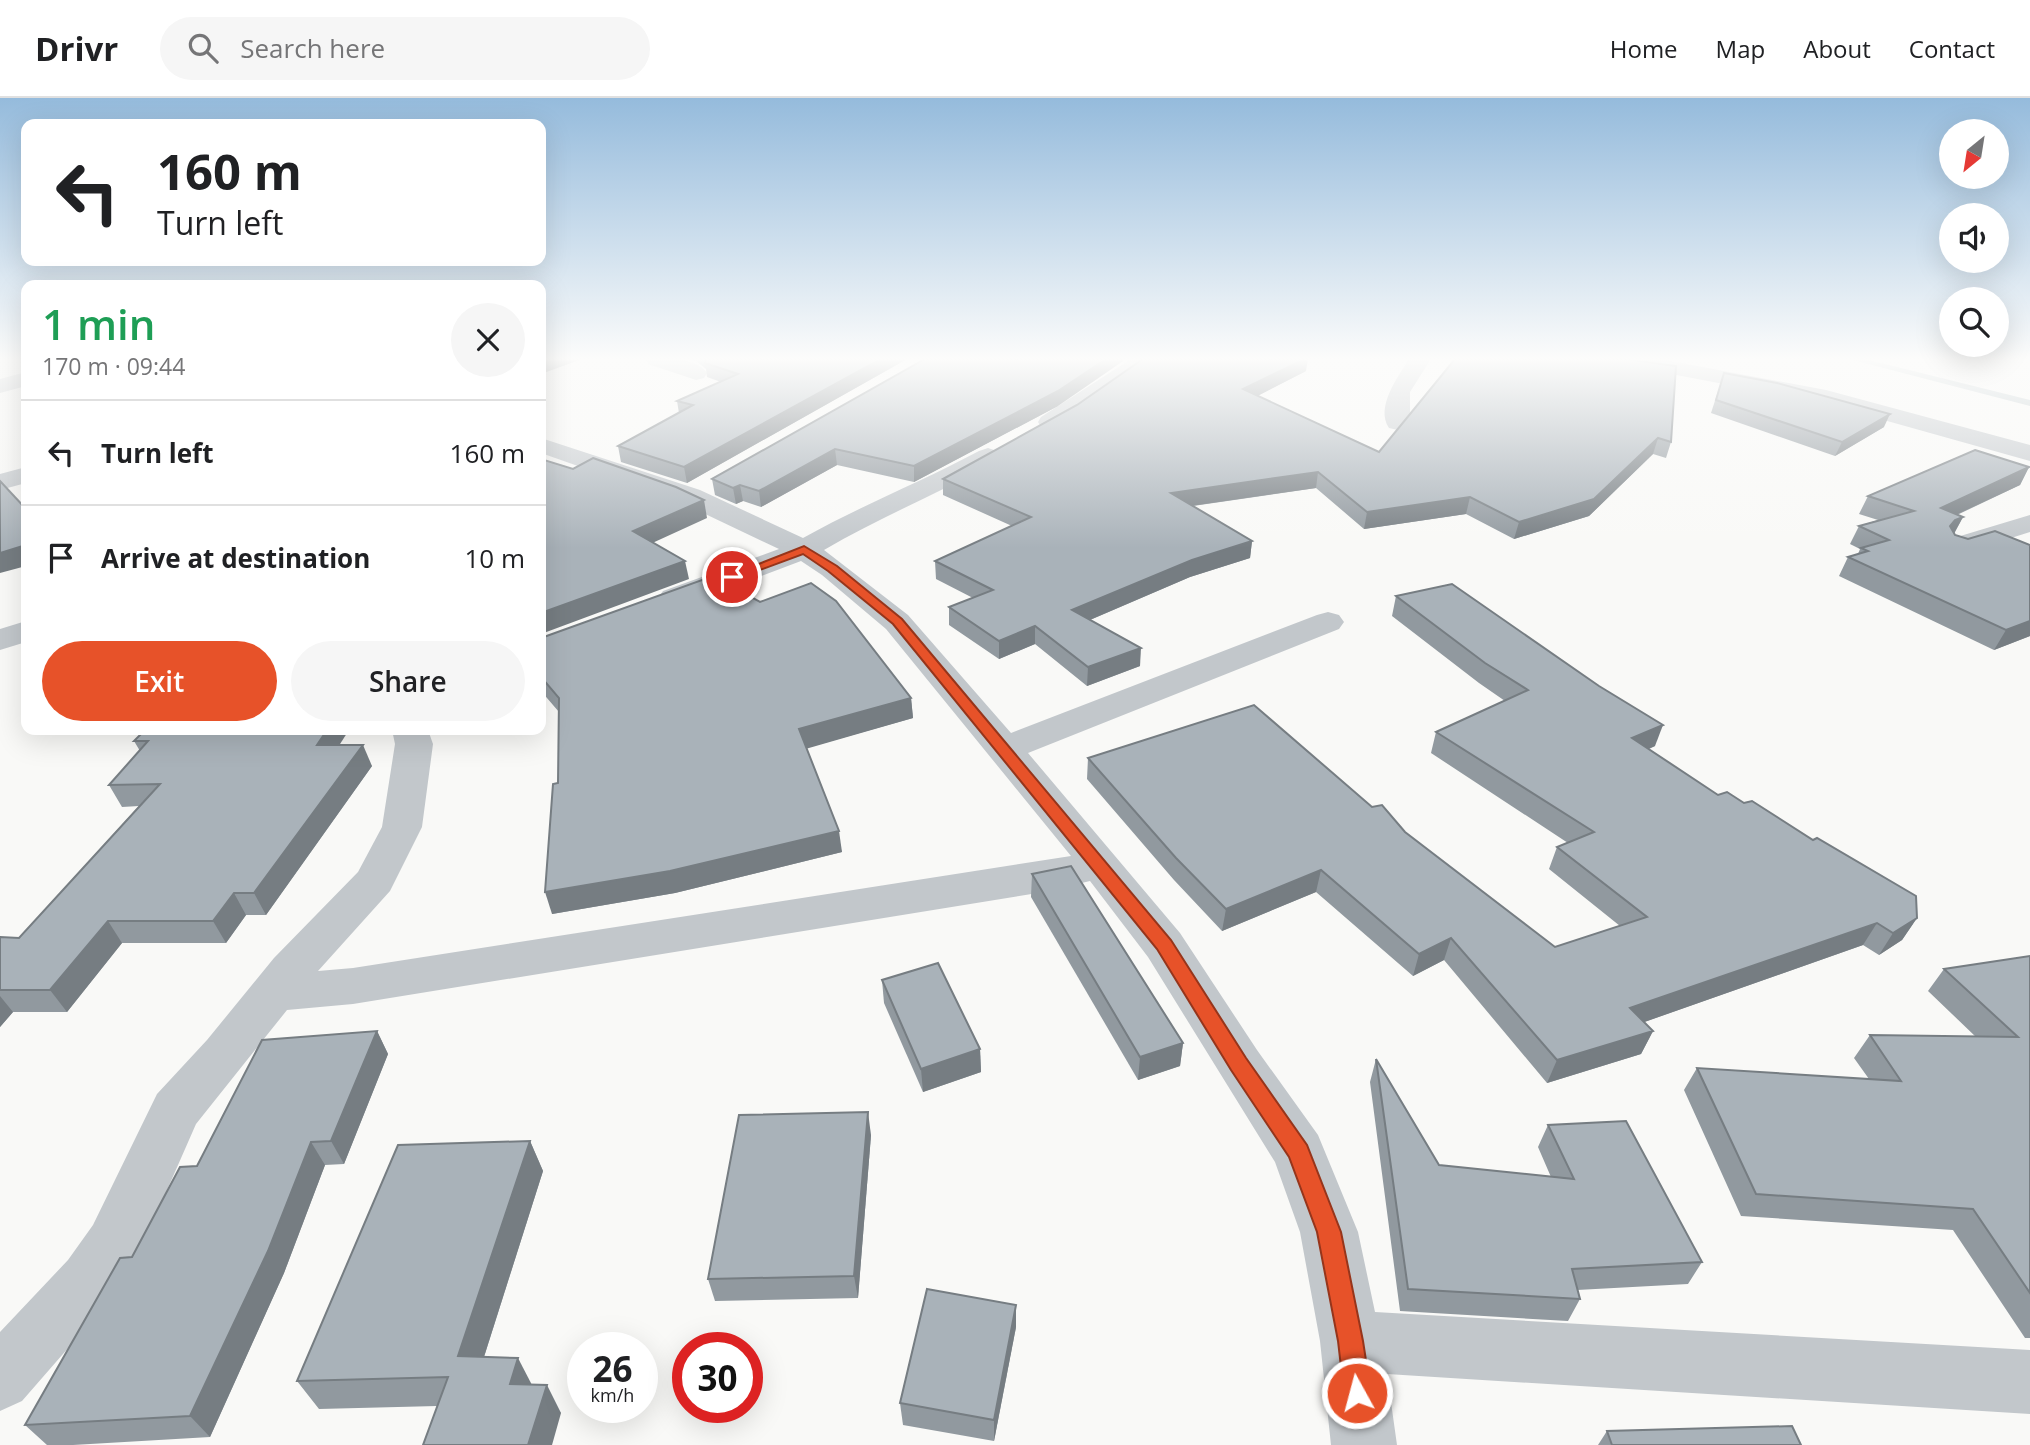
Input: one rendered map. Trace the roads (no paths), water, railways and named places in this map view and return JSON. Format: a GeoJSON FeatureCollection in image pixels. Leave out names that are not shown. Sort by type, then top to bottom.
{"type":"FeatureCollection","features":[{"type":"Feature","properties":{"kind":"street"},"geometry":{"type":"LineString","coordinates":[[653,606],[804,550],[861,517],[934,486],[1051,422]]}},
{"type":"Feature","properties":{"kind":"street"},"geometry":{"type":"LineString","coordinates":[[1917,422],[2030,453]]}},
{"type":"Feature","properties":{"kind":"street"},"geometry":{"type":"LineString","coordinates":[[546,450],[703,487],[833,569],[897,622],[1100,864],[1164,944],[1238,1064],[1299,1152],[1329,1232],[1350,1341],[1364,1445]]}},
{"type":"Feature","properties":{"kind":"street"},"geometry":{"type":"LineString","coordinates":[[0,482],[21,476]]}},
{"type":"Feature","properties":{"kind":"street"},"geometry":{"type":"LineString","coordinates":[[1957,547],[2030,523]]}},
{"type":"Feature","properties":{"kind":"street"},"geometry":{"type":"LineString","coordinates":[[1002,750],[1328,622]]}},
{"type":"Feature","properties":{"kind":"street"},"geometry":{"type":"LineString","coordinates":[[0,640],[21,633]]}},
{"type":"Feature","properties":{"kind":"street"},"geometry":{"type":"LineString","coordinates":[[0,1378],[89,1280],[114,1244],[176,1110],[225,1054],[291,970],[375,881],[402,827],[414,744],[411,735]]}},
{"type":"Feature","properties":{"kind":"street"},"geometry":{"type":"LineString","coordinates":[[273,993],[353,986],[1044,877],[1100,864]]}},
{"type":"Feature","properties":{"kind":"street"},"geometry":{"type":"LineString","coordinates":[[1350,1341],[2030,1382]]}}]}
